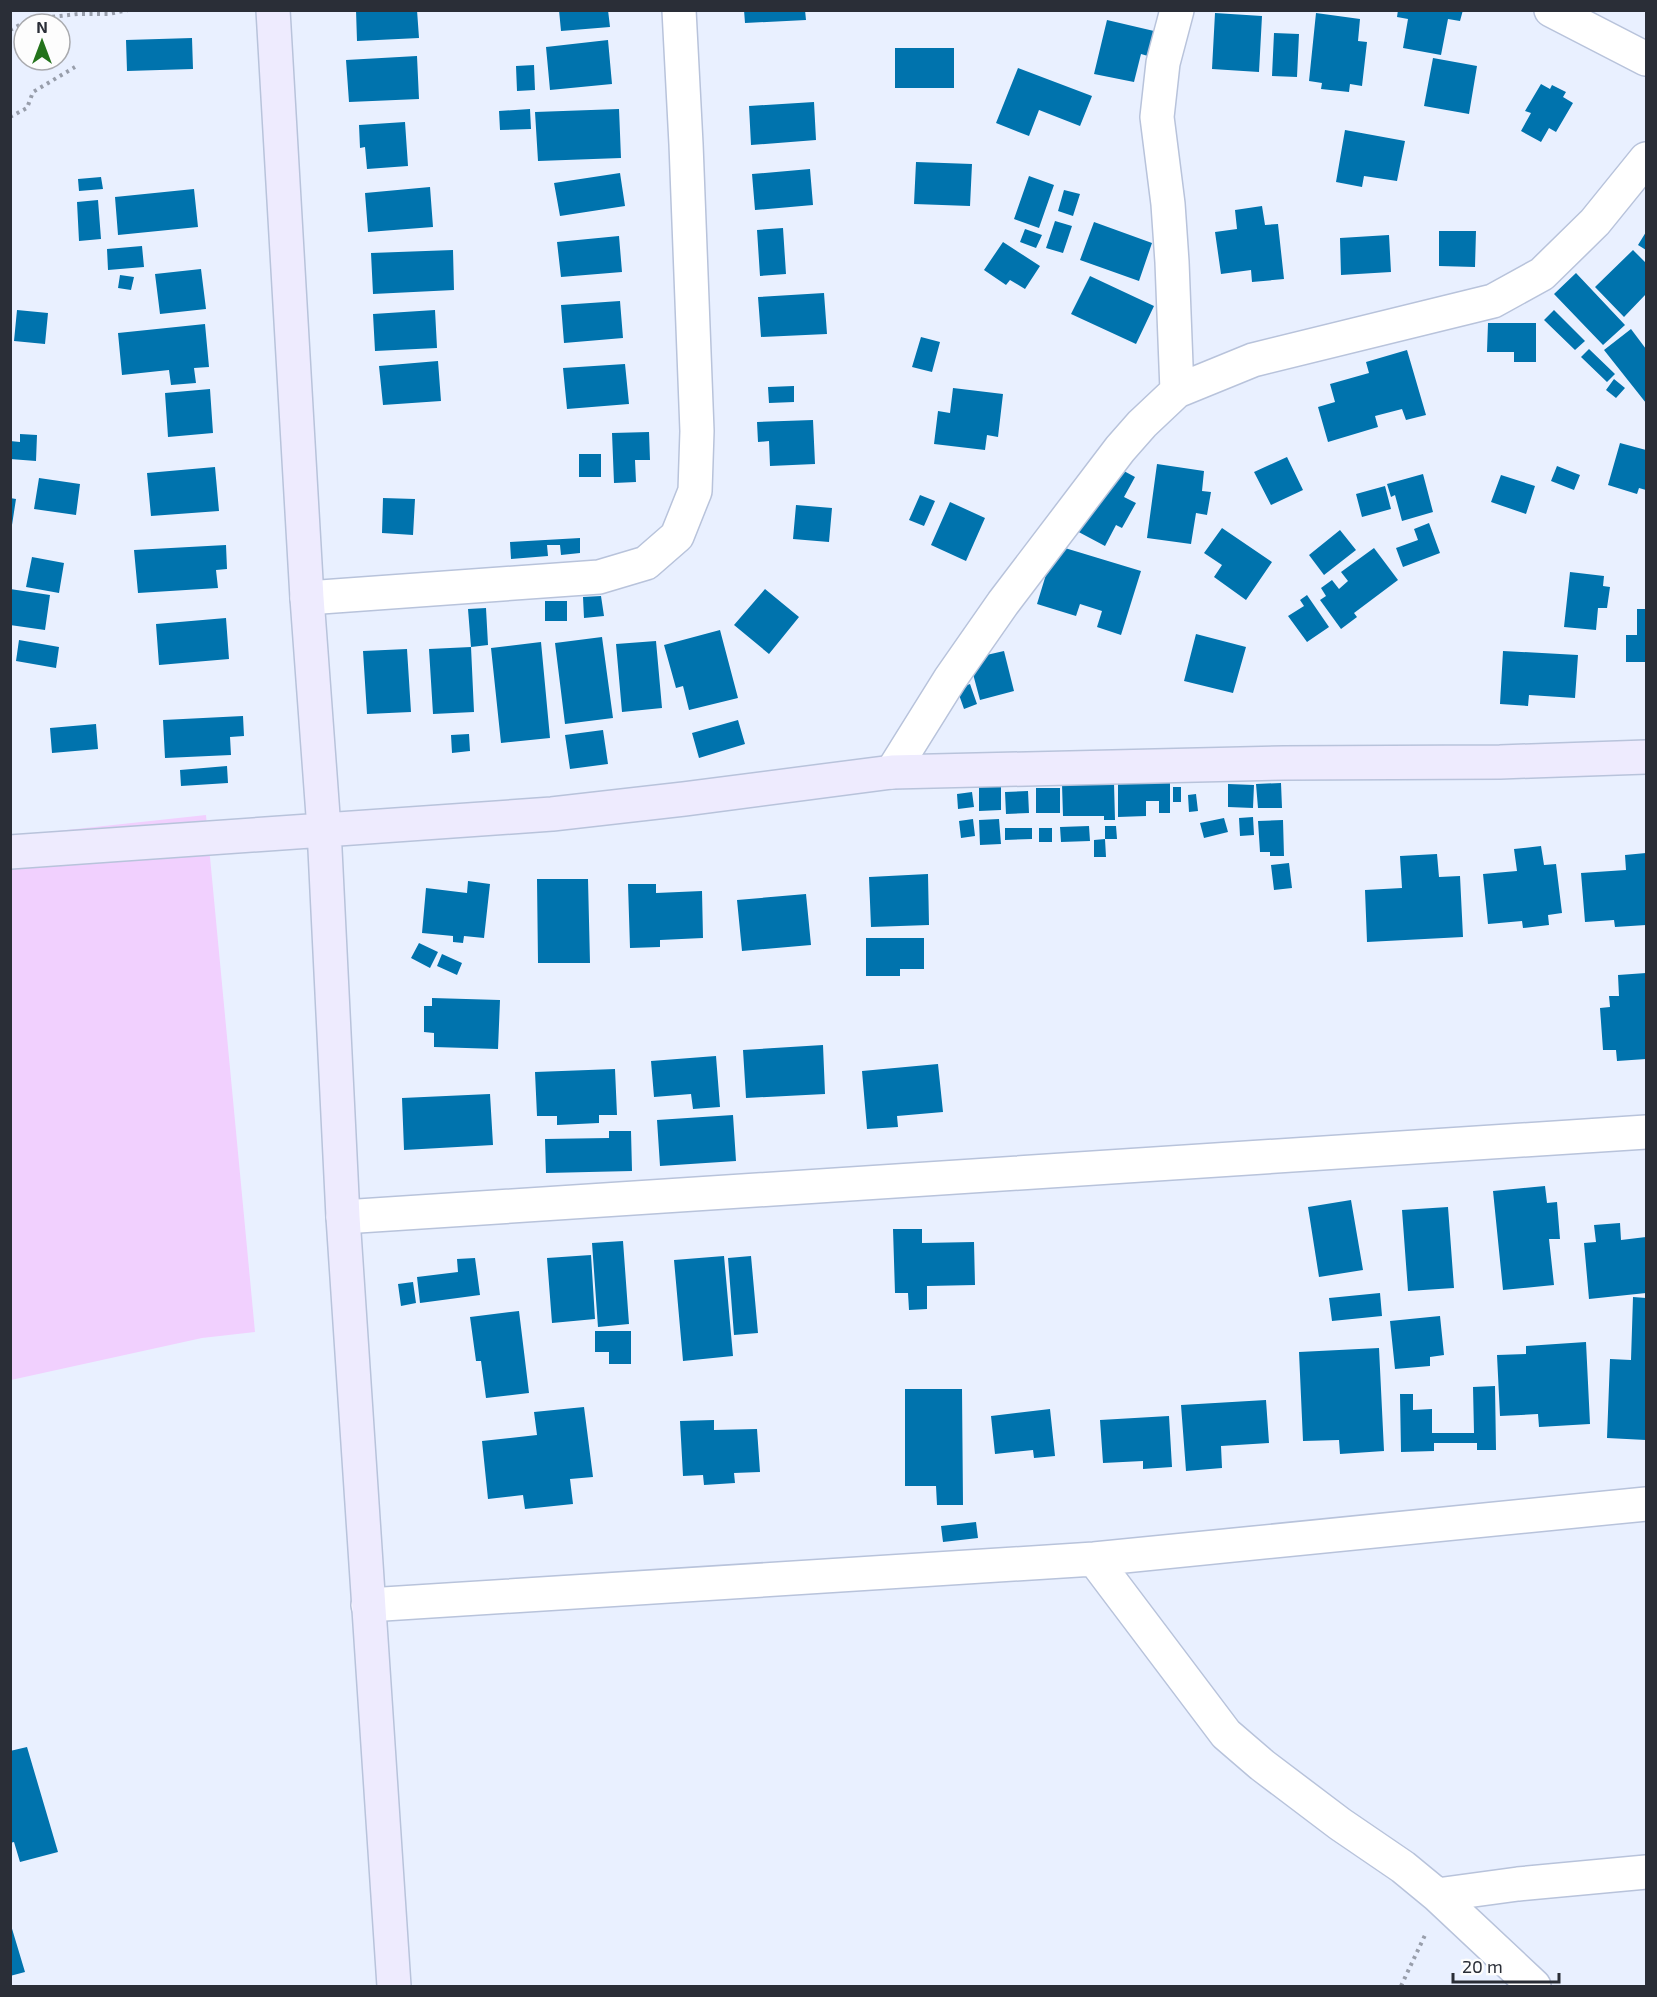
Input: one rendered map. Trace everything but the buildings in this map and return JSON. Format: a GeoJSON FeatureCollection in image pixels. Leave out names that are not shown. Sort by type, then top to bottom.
{"type":"FeatureCollection","features":[{"type":"Feature","properties":{"kind":"street"},"geometry":{"type":"LineString","coordinates":[[273,10],[306,598],[324,829],[343,1216],[394,1986]]}},
{"type":"Feature","properties":{"kind":"street"},"geometry":{"type":"LineString","coordinates":[[306,598],[599,577],[646,563],[678,536],[695,491],[697,431],[679,10]]}},
{"type":"Feature","properties":{"kind":"street"},"geometry":{"type":"LineString","coordinates":[[1177,10],[1163,63],[1156,117],[1172,262],[1177,391]]}},
{"type":"Feature","properties":{"kind":"street"},"geometry":{"type":"LineString","coordinates":[[1551,10],[1647,59]]}},
{"type":"Feature","properties":{"kind":"street"},"geometry":{"type":"LineString","coordinates":[[892,772],[950,679],[1003,603],[1120,448],[1177,391],[1253,360],[1493,301],[1542,274],[1594,222],[1647,159]]}},
{"type":"Feature","properties":{"kind":"street"},"geometry":{"type":"LineString","coordinates":[[10,852],[595,810],[892,772],[1284,763],[1500,762],[1647,757]]}},
{"type":"Feature","properties":{"kind":"street"},"geometry":{"type":"LineString","coordinates":[[343,1216],[1647,1132]]}},
{"type":"Feature","properties":{"kind":"street"},"geometry":{"type":"LineString","coordinates":[[368,1605],[1094,1559],[1647,1504]]}},
{"type":"Feature","properties":{"kind":"street"},"geometry":{"type":"LineString","coordinates":[[1094,1559],[1226,1734],[1262,1765],[1340,1824],[1403,1867],[1437,1895],[1534,1986]]}},
{"type":"Feature","properties":{"kind":"street"},"geometry":{"type":"LineString","coordinates":[[1437,1895],[1518,1884],[1647,1872]]}},
{"type":"Feature","properties":{"kind":"path"},"geometry":{"type":"LineString","coordinates":[[10,30],[31,19],[78,14],[109,14],[128,10]]}},
{"type":"Feature","properties":{"kind":"path"},"geometry":{"type":"LineString","coordinates":[[10,117],[27,108],[33,92],[75,67]]}},
{"type":"Feature","properties":{"kind":"path"},"geometry":{"type":"LineString","coordinates":[[1401,1986],[1431,1924],[1437,1895]]}},
{"type":"Feature","properties":{"kind":"shaded area"},"geometry":{"type":"Polygon","coordinates":[[[206,815],[255,1332],[202,1338],[11,1380],[11,836],[206,815]]]}}]}
